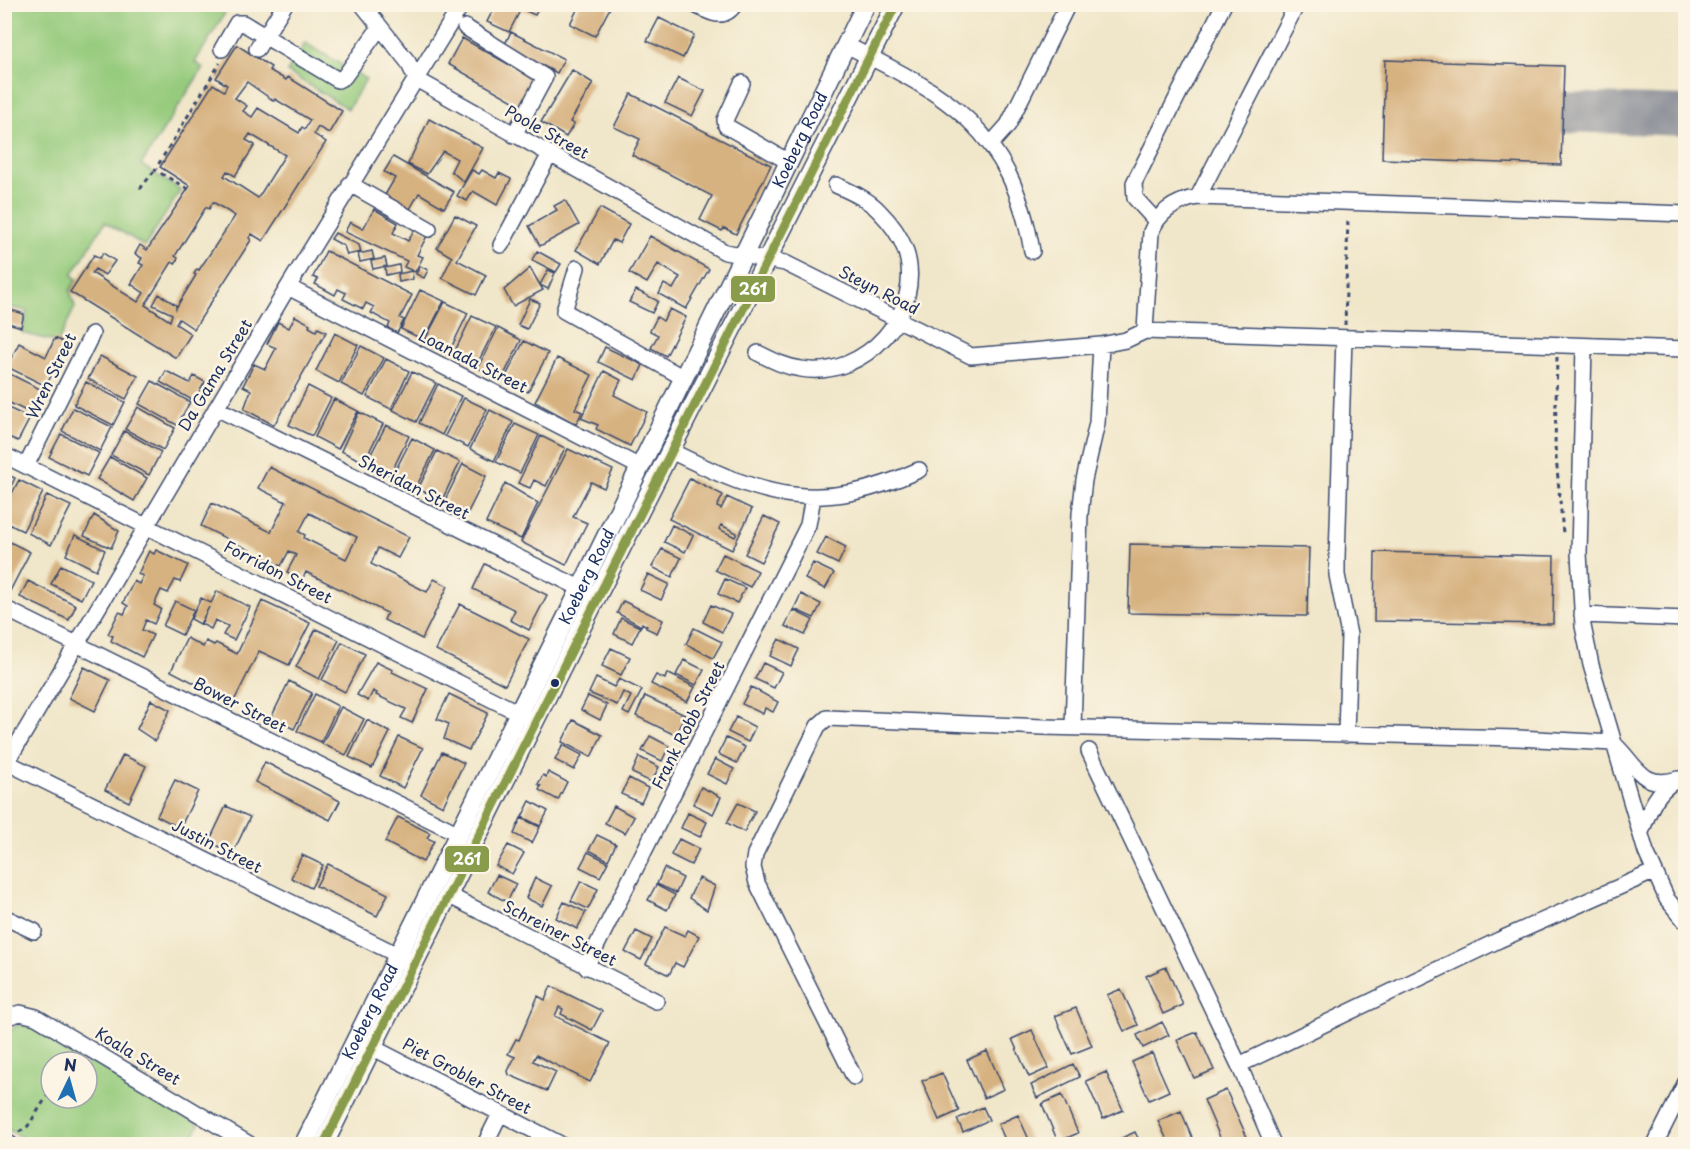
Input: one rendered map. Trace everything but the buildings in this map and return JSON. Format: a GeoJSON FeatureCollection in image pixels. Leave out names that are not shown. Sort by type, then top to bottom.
{"type":"FeatureCollection","features":[{"type":"Feature","properties":{"kind":"main road","name":"Koeberg Road"},"geometry":{"type":"LineString","coordinates":[[589,592],[640,467],[866,4]]}},
{"type":"Feature","properties":{"kind":"main road","name":"Koeberg Road"},"geometry":{"type":"LineString","coordinates":[[406,960],[448,895],[527,717],[589,592],[671,451],[896,4]]}},
{"type":"Feature","properties":{"kind":"main road","name":"Koeberg Road"},"geometry":{"type":"LineString","coordinates":[[324,1144],[365,1043],[406,960],[459,834],[527,717]]}},
{"type":"Feature","properties":{"kind":"main road","name":"Koeberg Road"},"geometry":{"type":"LineString","coordinates":[[304,1144],[365,1043]]}},
{"type":"Feature","properties":{"kind":"street"},"geometry":{"type":"LineString","coordinates":[[261,43],[285,4]]}},
{"type":"Feature","properties":{"kind":"street"},"geometry":{"type":"LineString","coordinates":[[362,4],[408,62],[416,79]]}},
{"type":"Feature","properties":{"kind":"street","name":"Da Gama Street"},"geometry":{"type":"LineString","coordinates":[[6,763],[288,287],[462,4]]}},
{"type":"Feature","properties":{"kind":"street"},"geometry":{"type":"LineString","coordinates":[[693,4],[721,15],[729,13],[735,4]]}},
{"type":"Feature","properties":{"kind":"street"},"geometry":{"type":"LineString","coordinates":[[991,144],[1008,125],[1068,4]]}},
{"type":"Feature","properties":{"kind":"street"},"geometry":{"type":"LineString","coordinates":[[1156,221],[1135,198],[1134,183],[1224,4]]}},
{"type":"Feature","properties":{"kind":"street"},"geometry":{"type":"LineString","coordinates":[[1198,197],[1297,4]]}},
{"type":"Feature","properties":{"kind":"street"},"geometry":{"type":"LineString","coordinates":[[222,49],[239,23],[261,43],[338,80],[344,77],[380,27]]}},
{"type":"Feature","properties":{"kind":"street"},"geometry":{"type":"LineString","coordinates":[[465,27],[545,77],[514,135]]}},
{"type":"Feature","properties":{"kind":"street"},"geometry":{"type":"LineString","coordinates":[[846,45],[918,81],[958,109],[991,144],[1016,187],[1025,215],[1032,251]]}},
{"type":"Feature","properties":{"kind":"street","name":"Poole Street"},"geometry":{"type":"LineString","coordinates":[[416,79],[725,252],[769,259]]}},
{"type":"Feature","properties":{"kind":"street"},"geometry":{"type":"LineString","coordinates":[[742,83],[725,120],[726,126],[789,162]]}},
{"type":"Feature","properties":{"kind":"street"},"geometry":{"type":"LineString","coordinates":[[501,245],[550,154]]}},
{"type":"Feature","properties":{"kind":"street"},"geometry":{"type":"LineString","coordinates":[[350,184],[429,230]]}},
{"type":"Feature","properties":{"kind":"street"},"geometry":{"type":"LineString","coordinates":[[758,353],[779,364],[802,370],[826,370],[849,364],[870,353],[887,336],[897,318],[907,294],[909,272],[905,249],[879,210],[860,196],[836,185]]}},
{"type":"Feature","properties":{"kind":"street"},"geometry":{"type":"LineString","coordinates":[[1145,331],[1149,243],[1156,221],[1176,204],[1198,197],[1686,213]]}},
{"type":"Feature","properties":{"kind":"street","name":"Steyn Road"},"geometry":{"type":"LineString","coordinates":[[769,259],[785,263],[971,356],[1101,345]]}},
{"type":"Feature","properties":{"kind":"street"},"geometry":{"type":"LineString","coordinates":[[577,268],[564,310],[684,378]]}},
{"type":"Feature","properties":{"kind":"street","name":"Loanada Street"},"geometry":{"type":"LineString","coordinates":[[288,287],[640,467]]}},
{"type":"Feature","properties":{"kind":"street"},"geometry":{"type":"LineString","coordinates":[[1073,727],[1080,514],[1084,480],[1097,423],[1101,345],[1126,340],[1145,331],[1686,349]]}},
{"type":"Feature","properties":{"kind":"street","name":"Wren Street"},"geometry":{"type":"LineString","coordinates":[[26,466],[92,334]]}},
{"type":"Feature","properties":{"kind":"street"},"geometry":{"type":"LineString","coordinates":[[1344,338],[1337,575],[1349,635],[1346,735]]}},
{"type":"Feature","properties":{"kind":"street"},"geometry":{"type":"LineString","coordinates":[[1584,346],[1579,553],[1582,615],[1591,665],[1653,872],[1667,899],[1686,922]]}},
{"type":"Feature","properties":{"kind":"street","name":"Sheridan Street"},"geometry":{"type":"LineString","coordinates":[[216,408],[589,592]]}},
{"type":"Feature","properties":{"kind":"street"},"geometry":{"type":"LineString","coordinates":[[671,451],[722,476],[757,489],[790,496],[813,497],[869,490],[920,470]]}},
{"type":"Feature","properties":{"kind":"street","name":"Forridon Street"},"geometry":{"type":"LineString","coordinates":[[4,455],[527,717]]}},
{"type":"Feature","properties":{"kind":"street","name":"Frank Robb Street"},"geometry":{"type":"LineString","coordinates":[[586,966],[808,525],[813,497]]}},
{"type":"Feature","properties":{"kind":"street","name":"Bower Street"},"geometry":{"type":"LineString","coordinates":[[4,608],[459,834]]}},
{"type":"Feature","properties":{"kind":"street"},"geometry":{"type":"LineString","coordinates":[[1582,615],[1686,619]]}},
{"type":"Feature","properties":{"kind":"street"},"geometry":{"type":"LineString","coordinates":[[854,1077],[757,883],[753,867],[761,838],[818,726],[833,717],[1073,727],[1518,738],[1613,743],[1624,753],[1636,771],[1646,778],[1664,782],[1682,777]]}},
{"type":"Feature","properties":{"kind":"street"},"geometry":{"type":"LineString","coordinates":[[1089,751],[1239,1065],[1273,1144]]}},
{"type":"Feature","properties":{"kind":"street","name":"Justin Street"},"geometry":{"type":"LineString","coordinates":[[6,763],[406,960]]}},
{"type":"Feature","properties":{"kind":"street"},"geometry":{"type":"LineString","coordinates":[[1641,832],[1654,800],[1664,788],[1682,777]]}},
{"type":"Feature","properties":{"kind":"street"},"geometry":{"type":"LineString","coordinates":[[1239,1065],[1499,940],[1653,872]]}},
{"type":"Feature","properties":{"kind":"street","name":"Schreiner Street"},"geometry":{"type":"LineString","coordinates":[[448,895],[656,1001]]}},
{"type":"Feature","properties":{"kind":"street"},"geometry":{"type":"LineString","coordinates":[[4,916],[34,932]]}},
{"type":"Feature","properties":{"kind":"street","name":"Koala Street"},"geometry":{"type":"LineString","coordinates":[[4,1018],[20,1013],[36,1017],[249,1144]]}},
{"type":"Feature","properties":{"kind":"street","name":"Piet Grobler Street"},"geometry":{"type":"LineString","coordinates":[[365,1043],[560,1144]]}},
{"type":"Feature","properties":{"kind":"street"},"geometry":{"type":"LineString","coordinates":[[1655,1144],[1686,1083]]}},
{"type":"Feature","properties":{"kind":"street"},"geometry":{"type":"LineString","coordinates":[[485,1144],[500,1114]]}},
{"type":"Feature","properties":{"kind":"street"},"geometry":{"type":"LineString","coordinates":[[4,1142],[10,1144]]}},
{"type":"Feature","properties":{"kind":"path"},"geometry":{"type":"LineString","coordinates":[[141,189],[155,170],[221,61],[222,49]]}},
{"type":"Feature","properties":{"kind":"path"},"geometry":{"type":"LineString","coordinates":[[155,170],[188,189]]}},
{"type":"Feature","properties":{"kind":"path"},"geometry":{"type":"LineString","coordinates":[[1344,338],[1349,202]]}},
{"type":"Feature","properties":{"kind":"path"},"geometry":{"type":"LineString","coordinates":[[4,1142],[28,1126],[39,1109]]}},
{"type":"Feature","properties":{"kind":"green space"},"geometry":{"type":"Polygon","coordinates":[[[5,5],[230,5],[195,62],[203,68],[141,165],[181,190],[145,246],[105,222],[72,275],[77,279],[70,291],[75,307],[58,342],[22,333],[27,311],[9,307],[5,322],[5,5]]]}},
{"type":"Feature","properties":{"kind":"green space"},"geometry":{"type":"Polygon","coordinates":[[[305,43],[366,79],[348,109],[287,72],[305,43]]]}},
{"type":"Feature","properties":{"kind":"green space"},"geometry":{"type":"Polygon","coordinates":[[[17,1025],[29,1025],[72,1050],[39,1050],[39,1110],[99,1110],[99,1066],[199,1124],[190,1144],[128,1144],[122,1141],[119,1144],[34,1144],[5,1128],[5,1035],[17,1025]]]}},
{"type":"Feature","properties":{"kind":"taxiway"},"geometry":{"type":"LineString","coordinates":[[1562,112],[1686,116]]}},
{"type":"Feature","properties":{"kind":"transit line","name":"261"},"geometry":{"type":"LineString","coordinates":[[324,1144],[896,4]]}}]}
